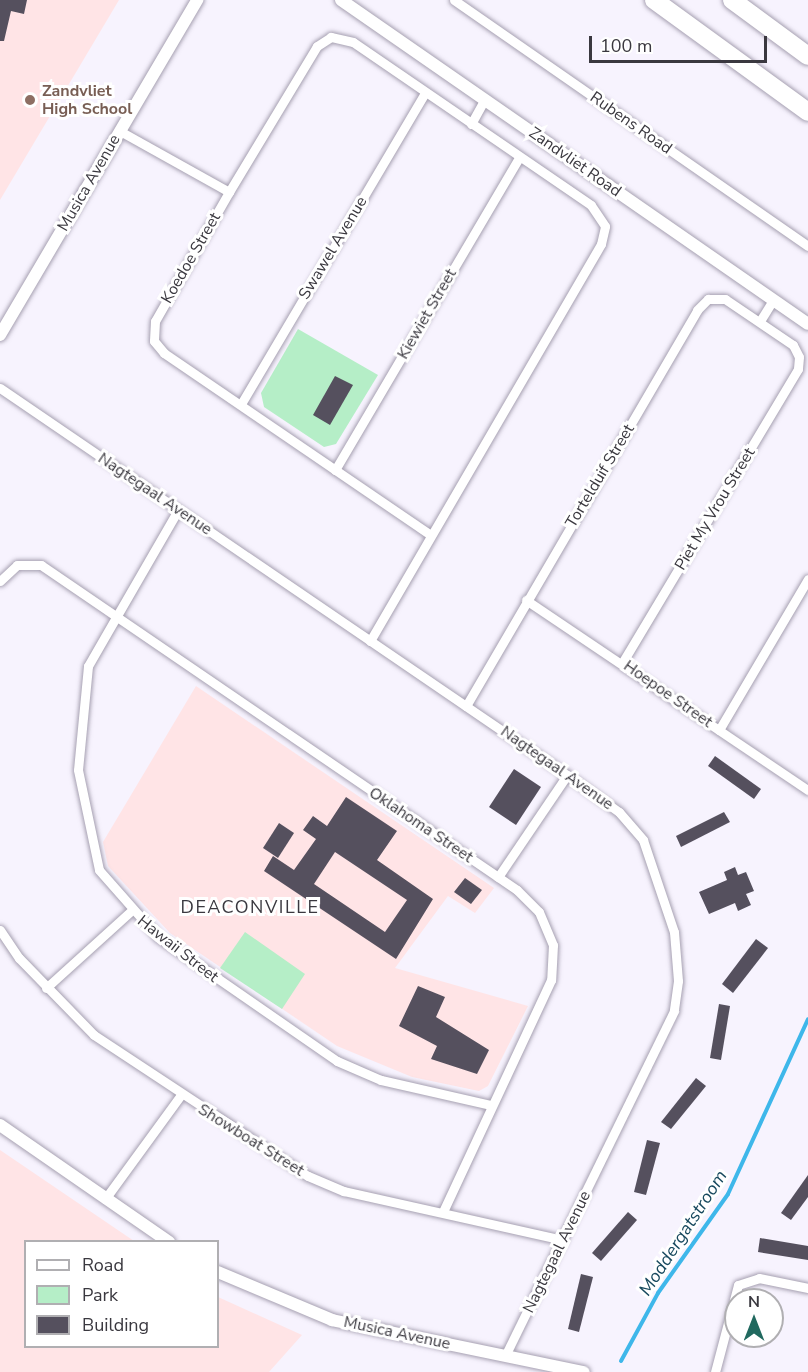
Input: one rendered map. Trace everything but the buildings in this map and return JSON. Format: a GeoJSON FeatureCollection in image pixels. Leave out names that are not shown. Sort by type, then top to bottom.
{"type":"FeatureCollection","features":[{"type":"Feature","properties":{"kind":"highway"},"geometry":{"type":"LineString","coordinates":[[654,0],[808,112]]}},
{"type":"Feature","properties":{"kind":"highway"},"geometry":{"type":"LineString","coordinates":[[732,0],[808,56]]}},
{"type":"Feature","properties":{"kind":"street","name":"Musica Avenue"},"geometry":{"type":"LineString","coordinates":[[0,335],[197,0]]}},
{"type":"Feature","properties":{"kind":"street","name":"Zandvliet Road"},"geometry":{"type":"LineString","coordinates":[[341,0],[808,324]]}},
{"type":"Feature","properties":{"kind":"street","name":"Rubens Road"},"geometry":{"type":"LineString","coordinates":[[454,0],[808,246]]}},
{"type":"Feature","properties":{"kind":"street","name":"Koedoe Street"},"geometry":{"type":"LineString","coordinates":[[370,641],[429,534],[604,238],[604,222],[597,210],[518,159],[346,38],[324,41],[229,192],[155,321],[153,334],[164,353],[429,534]]}},
{"type":"Feature","properties":{"kind":"street","name":"Swawel Avenue"},"geometry":{"type":"LineString","coordinates":[[241,404],[425,93]]}},
{"type":"Feature","properties":{"kind":"street"},"geometry":{"type":"LineString","coordinates":[[471,124],[485,99]]}},
{"type":"Feature","properties":{"kind":"street"},"geometry":{"type":"LineString","coordinates":[[120,131],[229,192]]}},
{"type":"Feature","properties":{"kind":"street","name":"Kiewiet Street"},"geometry":{"type":"LineString","coordinates":[[335,470],[518,159]]}},
{"type":"Feature","properties":{"kind":"street","name":"Tortelduif Street"},"geometry":{"type":"LineString","coordinates":[[466,706],[697,310],[708,299],[725,299],[760,321],[796,352]]}},
{"type":"Feature","properties":{"kind":"street"},"geometry":{"type":"LineString","coordinates":[[760,321],[773,300]]}},
{"type":"Feature","properties":{"kind":"street","name":"Piet My Vrou Street"},"geometry":{"type":"LineString","coordinates":[[622,663],[794,377],[796,352]]}},
{"type":"Feature","properties":{"kind":"street","name":"Nagtegaal Avenue"},"geometry":{"type":"LineString","coordinates":[[0,388],[567,775],[619,812],[643,840],[674,932],[678,981],[669,1026],[505,1356]]}},
{"type":"Feature","properties":{"kind":"street","name":"Hawaii Street"},"geometry":{"type":"LineString","coordinates":[[178,510],[114,616],[88,666],[78,770],[95,860],[130,911],[204,971],[344,1064],[381,1080],[491,1105]]}},
{"type":"Feature","properties":{"kind":"street","name":"Oklahoma Street"},"geometry":{"type":"LineString","coordinates":[[0,581],[10,569],[27,562],[41,566],[498,877],[539,912],[554,957],[548,991],[491,1105],[443,1212]]}},
{"type":"Feature","properties":{"kind":"street"},"geometry":{"type":"LineString","coordinates":[[719,730],[808,579]]}},
{"type":"Feature","properties":{"kind":"street","name":"Hoepoe Street"},"geometry":{"type":"LineString","coordinates":[[526,600],[808,790]]}},
{"type":"Feature","properties":{"kind":"street"},"geometry":{"type":"LineString","coordinates":[[498,877],[567,775]]}},
{"type":"Feature","properties":{"kind":"street"},"geometry":{"type":"LineString","coordinates":[[46,988],[130,911]]}},
{"type":"Feature","properties":{"kind":"street","name":"Showboat Street"},"geometry":{"type":"LineString","coordinates":[[0,930],[46,988],[94,1035],[180,1096],[328,1185],[563,1240]]}},
{"type":"Feature","properties":{"kind":"street"},"geometry":{"type":"LineString","coordinates":[[105,1199],[180,1096]]}},
{"type":"Feature","properties":{"kind":"street"},"geometry":{"type":"LineString","coordinates":[[0,1125],[167,1240]]}},
{"type":"Feature","properties":{"kind":"street","name":"Musica Avenue"},"geometry":{"type":"LineString","coordinates":[[219,1272],[332,1320],[584,1372]]}},
{"type":"Feature","properties":{"kind":"street"},"geometry":{"type":"LineString","coordinates":[[715,1372],[738,1285],[759,1278],[808,1288]]}},
{"type":"Feature","properties":{"kind":"shaded area","name":"Zandvliet High School"},"geometry":{"type":"Polygon","coordinates":[[[0,0],[119,0],[0,200],[0,0]]]}},
{"type":"Feature","properties":{"kind":"shaded area"},"geometry":{"type":"Polygon","coordinates":[[[196,686],[494,888],[475,913],[448,896],[395,968],[528,1006],[488,1086],[479,1091],[412,1077],[337,1046],[170,933],[108,866],[103,842],[196,686]]]}},
{"type":"Feature","properties":{"kind":"shaded area"},"geometry":{"type":"Polygon","coordinates":[[[0,1150],[133,1240],[24,1240],[24,1348],[219,1348],[219,1297],[302,1335],[269,1372],[0,1372],[0,1150]]]}},
{"type":"Feature","properties":{"kind":"green space"},"geometry":{"type":"Polygon","coordinates":[[[298,329],[378,375],[336,444],[324,447],[264,407],[261,393],[298,329]]]}},
{"type":"Feature","properties":{"kind":"green space"},"geometry":{"type":"Polygon","coordinates":[[[245,932],[305,974],[282,1009],[220,968],[245,932]]]}},
{"type":"Feature","properties":{"kind":"waterway","name":"Moddergatstroom"},"geometry":{"type":"LineString","coordinates":[[621,1361],[658,1293],[728,1194],[808,1019]]}},
{"type":"Feature","properties":{"kind":"place","name":"Zandvliet High School"},"geometry":{"type":"Point","coordinates":[30,100]}},
{"type":"Feature","properties":{"kind":"district","name":"DEACONVILLE"},"geometry":{"type":"Point","coordinates":[250,907]}}]}
